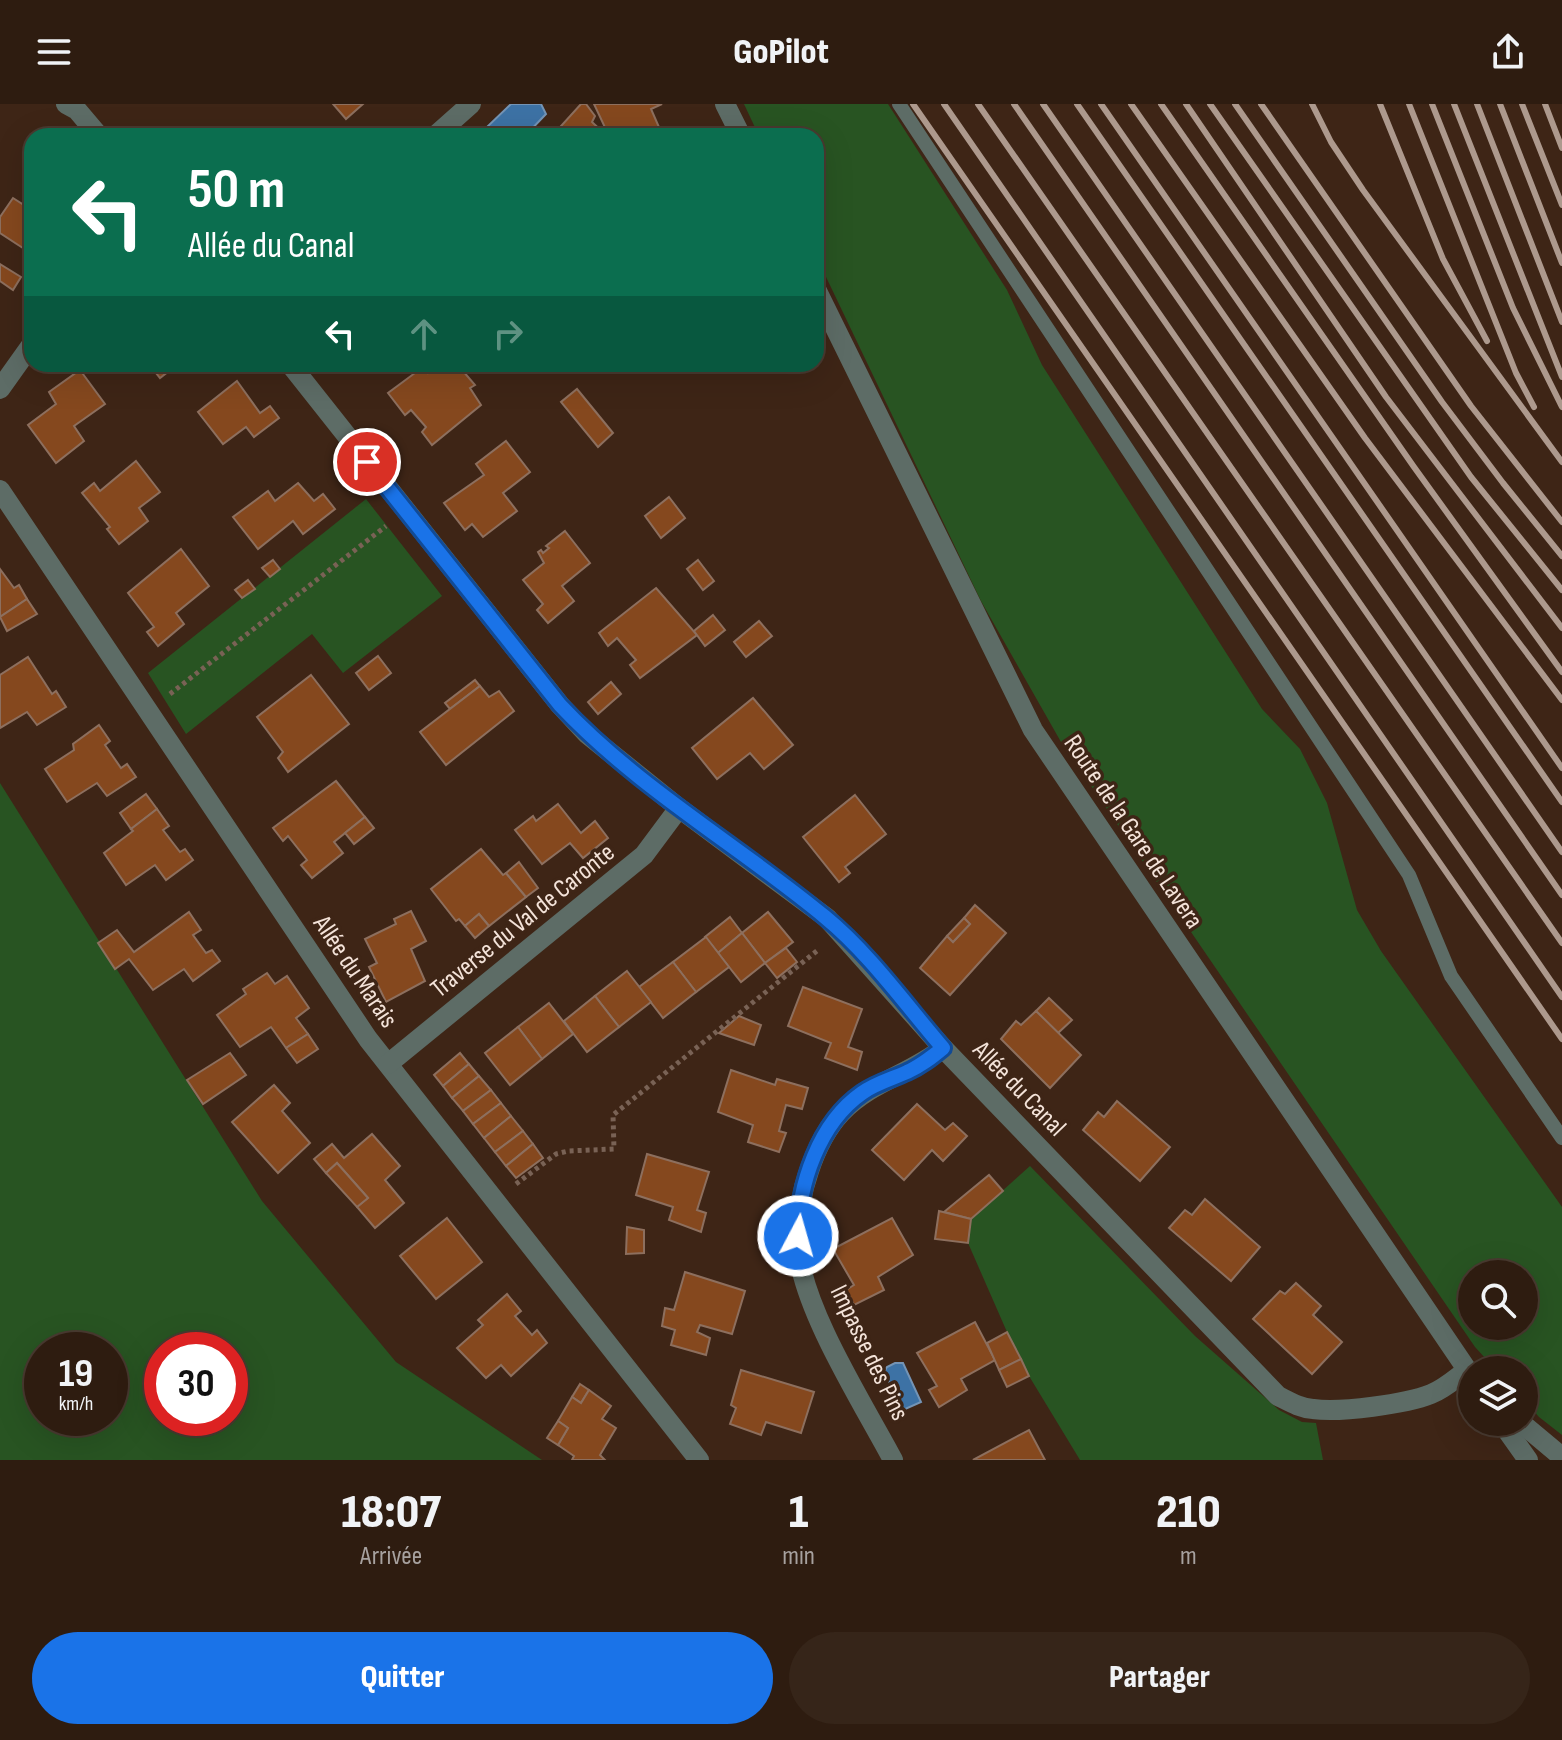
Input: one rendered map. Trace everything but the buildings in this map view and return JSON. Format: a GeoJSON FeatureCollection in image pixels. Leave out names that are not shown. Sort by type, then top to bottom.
{"type":"FeatureCollection","features":[{"type":"Feature","properties":{"kind":"street"},"geometry":{"type":"LineString","coordinates":[[444,128],[471,104]]}},
{"type":"Feature","properties":{"kind":"street"},"geometry":{"type":"LineString","coordinates":[[725,104],[737,128]]}},
{"type":"Feature","properties":{"kind":"street"},"geometry":{"type":"LineString","coordinates":[[75,106],[93,128]]}},
{"type":"Feature","properties":{"kind":"street","name":"Route de la Gare de Lavera"},"geometry":{"type":"LineString","coordinates":[[824,305],[1033,730],[1458,1356]]}},
{"type":"Feature","properties":{"kind":"street"},"geometry":{"type":"LineString","coordinates":[[0,389],[24,355]]}},
{"type":"Feature","properties":{"kind":"street","name":"Allée du Canal"},"geometry":{"type":"LineString","coordinates":[[296,372],[560,705],[587,734],[679,808],[827,918],[943,1048],[1278,1396],[1315,1410],[1369,1406],[1428,1395],[1458,1380]]}},
{"type":"Feature","properties":{"kind":"street","name":"Allée du Marais"},"geometry":{"type":"LineString","coordinates":[[0,490],[368,1039],[699,1460]]}},
{"type":"Feature","properties":{"kind":"street","name":"Traverse du Val de Caronte"},"geometry":{"type":"LineString","coordinates":[[388,1064],[644,855],[679,808]]}},
{"type":"Feature","properties":{"kind":"street","name":"Impasse des Pins"},"geometry":{"type":"LineString","coordinates":[[893,1460],[824,1330],[814,1305],[799,1252],[798,1219],[812,1161],[839,1114],[861,1093],[908,1072],[943,1048]]}},
{"type":"Feature","properties":{"kind":"street"},"geometry":{"type":"LineString","coordinates":[[1511,1436],[1528,1460]]}},
{"type":"Feature","properties":{"kind":"street"},"geometry":{"type":"LineString","coordinates":[[1537,1436],[1562,1457]]}},
{"type":"Feature","properties":{"kind":"lane"},"geometry":{"type":"LineString","coordinates":[[899,104],[1409,875],[1451,976],[1562,1138]]}},
{"type":"Feature","properties":{"kind":"path"},"geometry":{"type":"LineString","coordinates":[[148,711],[406,510]]}},
{"type":"Feature","properties":{"kind":"path"},"geometry":{"type":"LineString","coordinates":[[495,1199],[556,1154],[614,1149],[613,1115],[841,932]]}},
{"type":"Feature","properties":{"kind":"green space"},"geometry":{"type":"Polygon","coordinates":[[[744,104],[888,104],[1007,290],[1042,365],[1262,709],[1300,749],[1327,803],[1357,910],[1381,951],[1562,1207],[1562,1435],[1538,1416],[1538,1356],[1483,1356],[1470,1340],[1538,1340],[1538,1260],[1458,1260],[1458,1322],[1061,742],[981,601],[824,273],[824,128],[755,128],[744,104]]]}},
{"type":"Feature","properties":{"kind":"green space"},"geometry":{"type":"Polygon","coordinates":[[[366,499],[442,596],[343,673],[312,634],[186,734],[148,673],[366,499]]]}},
{"type":"Feature","properties":{"kind":"green space"},"geometry":{"type":"Polygon","coordinates":[[[0,783],[262,1201],[396,1362],[542,1460],[0,1460],[0,783]]]}},
{"type":"Feature","properties":{"kind":"green space"},"geometry":{"type":"Polygon","coordinates":[[[1030,1166],[1195,1336],[1279,1410],[1302,1422],[1316,1423],[1323,1460],[1080,1460],[1029,1376],[968,1243],[971,1219],[1030,1166]]]}},
{"type":"Feature","properties":{"kind":"water"},"geometry":{"type":"Polygon","coordinates":[[[511,104],[541,104],[546,114],[533,128],[486,128],[511,104]]]}},
{"type":"Feature","properties":{"kind":"water"},"geometry":{"type":"Polygon","coordinates":[[[895,1363],[903,1363],[921,1402],[903,1410],[884,1372],[895,1363]]]}},
{"type":"Feature","properties":{"kind":"railway"},"geometry":{"type":"LineString","coordinates":[[913,104],[1562,1039]]}},
{"type":"Feature","properties":{"kind":"railway"},"geometry":{"type":"LineString","coordinates":[[944,104],[1562,997]]}},
{"type":"Feature","properties":{"kind":"railway"},"geometry":{"type":"LineString","coordinates":[[978,104],[1562,943]]}},
{"type":"Feature","properties":{"kind":"railway"},"geometry":{"type":"LineString","coordinates":[[1014,104],[1562,895]]}},
{"type":"Feature","properties":{"kind":"railway"},"geometry":{"type":"LineString","coordinates":[[1043,104],[1562,852]]}},
{"type":"Feature","properties":{"kind":"railway"},"geometry":{"type":"LineString","coordinates":[[1077,104],[1562,802]]}},
{"type":"Feature","properties":{"kind":"railway"},"geometry":{"type":"LineString","coordinates":[[1101,104],[1562,768]]}},
{"type":"Feature","properties":{"kind":"railway"},"geometry":{"type":"LineString","coordinates":[[1131,104],[1365,438],[1562,700]]}},
{"type":"Feature","properties":{"kind":"railway"},"geometry":{"type":"LineString","coordinates":[[1161,104],[1414,467],[1562,672]]}},
{"type":"Feature","properties":{"kind":"railway"},"geometry":{"type":"LineString","coordinates":[[1186,104],[1386,397],[1562,628]]}},
{"type":"Feature","properties":{"kind":"railway"},"geometry":{"type":"LineString","coordinates":[[1210,104],[1471,477],[1562,590]]}},
{"type":"Feature","properties":{"kind":"railway"},"geometry":{"type":"LineString","coordinates":[[1235,104],[1442,402],[1562,556]]}},
{"type":"Feature","properties":{"kind":"railway"},"geometry":{"type":"LineString","coordinates":[[1261,104],[1471,406],[1562,522]]}},
{"type":"Feature","properties":{"kind":"railway"},"geometry":{"type":"LineString","coordinates":[[1312,104],[1331,142],[1363,190],[1562,462]]}},
{"type":"Feature","properties":{"kind":"railway"},"geometry":{"type":"LineString","coordinates":[[1380,104],[1443,259],[1487,341]]}},
{"type":"Feature","properties":{"kind":"railway"},"geometry":{"type":"LineString","coordinates":[[1409,104],[1516,373],[1534,407]]}},
{"type":"Feature","properties":{"kind":"railway"},"geometry":{"type":"LineString","coordinates":[[1432,104],[1513,308],[1562,407]]}},
{"type":"Feature","properties":{"kind":"railway"},"geometry":{"type":"LineString","coordinates":[[1454,104],[1562,377]]}},
{"type":"Feature","properties":{"kind":"railway"},"geometry":{"type":"LineString","coordinates":[[1477,104],[1562,322]]}},
{"type":"Feature","properties":{"kind":"railway"},"geometry":{"type":"LineString","coordinates":[[1500,104],[1562,263]]}},
{"type":"Feature","properties":{"kind":"railway"},"geometry":{"type":"LineString","coordinates":[[1522,104],[1562,205]]}},
{"type":"Feature","properties":{"kind":"railway"},"geometry":{"type":"LineString","coordinates":[[1545,104],[1562,148]]}},
{"type":"Feature","properties":{"kind":"route"},"geometry":{"type":"LineString","coordinates":[[367,462],[560,705],[587,734],[679,808],[827,918],[943,1048],[908,1072],[861,1093],[839,1114],[823,1138],[804,1184],[798,1236]]}}]}
